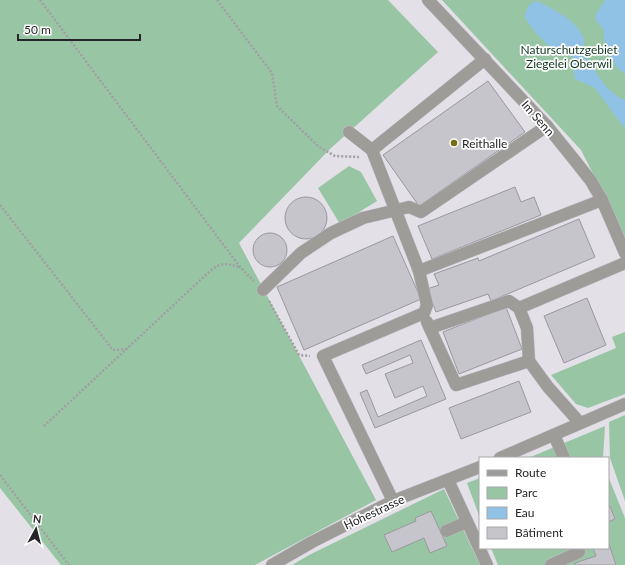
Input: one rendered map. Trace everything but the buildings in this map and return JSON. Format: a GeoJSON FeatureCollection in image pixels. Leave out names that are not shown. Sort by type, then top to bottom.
{"type":"FeatureCollection","features":[{"type":"Feature","properties":{"kind":"street","name":"Im Senn"},"geometry":{"type":"LineString","coordinates":[[428,0],[547,126],[591,181],[602,200],[625,253]]}},
{"type":"Feature","properties":{"kind":"street"},"geometry":{"type":"LineString","coordinates":[[372,150],[485,59]]}},
{"type":"Feature","properties":{"kind":"street"},"geometry":{"type":"LineString","coordinates":[[263,290],[301,253],[331,233],[363,218],[409,207],[422,212],[547,126]]}},
{"type":"Feature","properties":{"kind":"street"},"geometry":{"type":"LineString","coordinates":[[349,132],[372,150],[419,271],[427,305],[424,313],[456,385],[529,361]]}},
{"type":"Feature","properties":{"kind":"street"},"geometry":{"type":"LineString","coordinates":[[419,271],[602,200]]}},
{"type":"Feature","properties":{"kind":"street"},"geometry":{"type":"LineString","coordinates":[[520,308],[625,263]]}},
{"type":"Feature","properties":{"kind":"street"},"geometry":{"type":"LineString","coordinates":[[430,328],[509,301],[520,308],[527,328],[529,361],[548,387],[580,423]]}},
{"type":"Feature","properties":{"kind":"street"},"geometry":{"type":"LineString","coordinates":[[393,501],[372,446],[323,356],[424,313]]}},
{"type":"Feature","properties":{"kind":"street"},"geometry":{"type":"LineString","coordinates":[[502,457],[625,404]]}},
{"type":"Feature","properties":{"kind":"street"},"geometry":{"type":"LineString","coordinates":[[554,435],[564,457]]}},
{"type":"Feature","properties":{"kind":"street","name":"Hohestrasse"},"geometry":{"type":"LineString","coordinates":[[272,565],[312,542],[393,501],[479,467]]}},
{"type":"Feature","properties":{"kind":"street"},"geometry":{"type":"LineString","coordinates":[[448,480],[479,548]]}},
{"type":"Feature","properties":{"kind":"street"},"geometry":{"type":"LineString","coordinates":[[446,531],[467,522]]}},
{"type":"Feature","properties":{"kind":"street"},"geometry":{"type":"LineString","coordinates":[[480,549],[487,565]]}},
{"type":"Feature","properties":{"kind":"street"},"geometry":{"type":"LineString","coordinates":[[551,565],[579,552]]}},
{"type":"Feature","properties":{"kind":"path"},"geometry":{"type":"LineString","coordinates":[[40,0],[240,267],[263,290],[299,355],[323,356]]}},
{"type":"Feature","properties":{"kind":"path"},"geometry":{"type":"LineString","coordinates":[[217,0],[272,73],[277,106],[318,147],[335,156],[358,158],[372,150]]}},
{"type":"Feature","properties":{"kind":"path"},"geometry":{"type":"LineString","coordinates":[[0,205],[112,350],[127,349]]}},
{"type":"Feature","properties":{"kind":"path"},"geometry":{"type":"LineString","coordinates":[[44,426],[217,265],[228,264],[240,267]]}},
{"type":"Feature","properties":{"kind":"path"},"geometry":{"type":"LineString","coordinates":[[0,475],[69,565]]}},
{"type":"Feature","properties":{"kind":"green space"},"geometry":{"type":"Polygon","coordinates":[[[0,0],[388,0],[438,52],[330,149],[239,243],[376,500],[255,565],[61,565],[0,488],[0,0]]]}},
{"type":"Feature","properties":{"kind":"green space","name":"Naturschutzgebiet Ziegelei Oberwil"},"geometry":{"type":"Polygon","coordinates":[[[442,0],[625,0],[625,237],[581,150],[442,0]]]}},
{"type":"Feature","properties":{"kind":"green space"},"geometry":{"type":"Polygon","coordinates":[[[349,166],[361,172],[377,201],[340,224],[318,188],[349,166]]]}},
{"type":"Feature","properties":{"kind":"green space"},"geometry":{"type":"Polygon","coordinates":[[[625,332],[625,394],[588,408],[576,404],[551,375],[616,348],[612,337],[625,332]]]}},
{"type":"Feature","properties":{"kind":"green space"},"geometry":{"type":"Polygon","coordinates":[[[625,415],[625,501],[610,458],[609,422],[625,415]]]}},
{"type":"Feature","properties":{"kind":"green space"},"geometry":{"type":"Polygon","coordinates":[[[605,426],[603,457],[530,457],[605,426]]]}},
{"type":"Feature","properties":{"kind":"green space"},"geometry":{"type":"Polygon","coordinates":[[[479,478],[479,515],[467,483],[479,478]]]}},
{"type":"Feature","properties":{"kind":"green space"},"geometry":{"type":"Polygon","coordinates":[[[609,478],[625,518],[625,565],[498,565],[491,549],[609,549],[609,478]]]}},
{"type":"Feature","properties":{"kind":"green space"},"geometry":{"type":"Polygon","coordinates":[[[444,489],[480,565],[292,565],[309,555],[444,489]]]}},
{"type":"Feature","properties":{"kind":"water"},"geometry":{"type":"Polygon","coordinates":[[[605,0],[625,0],[625,74],[615,66],[608,51],[608,45],[604,41],[604,30],[596,20],[596,14],[605,0]]]}},
{"type":"Feature","properties":{"kind":"water"},"geometry":{"type":"Polygon","coordinates":[[[537,1],[565,16],[577,27],[584,40],[584,58],[588,59],[608,88],[613,93],[625,100],[625,127],[595,88],[575,79],[572,53],[558,51],[552,48],[530,26],[525,17],[526,11],[530,5],[537,1]]]}},
{"type":"Feature","properties":{"kind":"place","name":"Reithalle"},"geometry":{"type":"Point","coordinates":[454,143]}}]}
